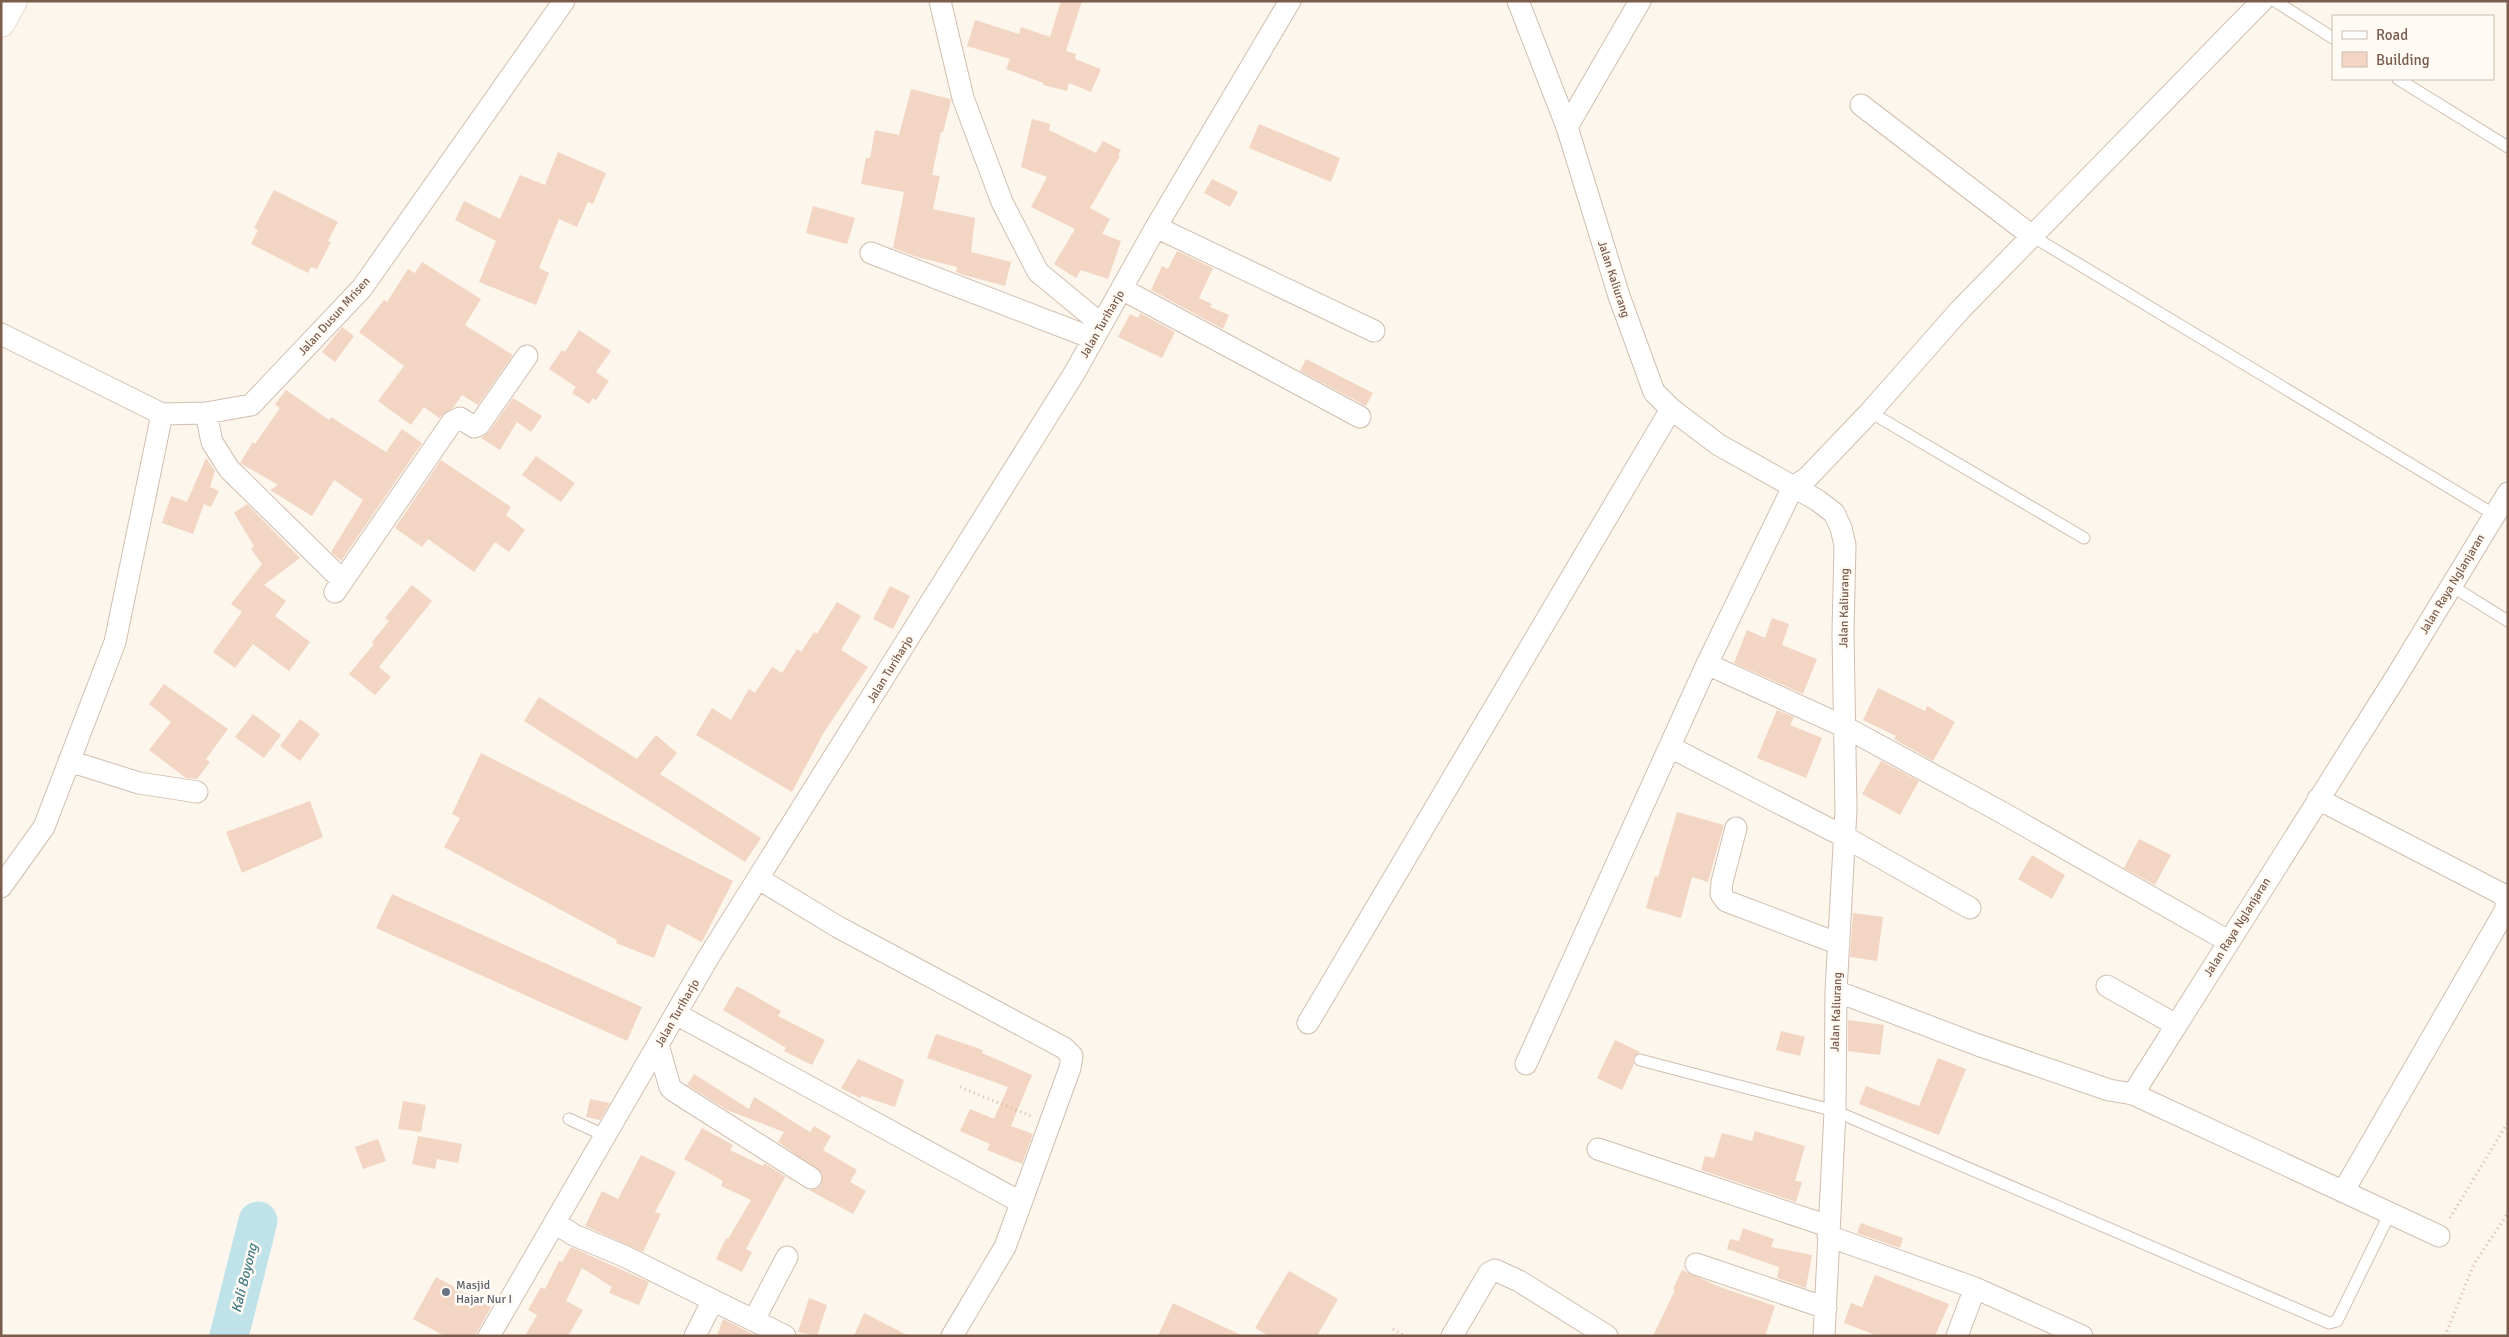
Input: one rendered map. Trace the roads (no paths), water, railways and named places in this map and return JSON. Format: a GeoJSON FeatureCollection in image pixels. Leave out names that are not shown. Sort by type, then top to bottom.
{"type":"FeatureCollection","features":[{"type":"Feature","properties":{"kind":"main road"},"geometry":{"type":"LineString","coordinates":[[1,23],[13,1]]}},
{"type":"Feature","properties":{"kind":"street","name":"Jalan Dusun Mrisen"},"geometry":{"type":"LineString","coordinates":[[1,334],[162,414],[206,413],[251,405],[362,288],[564,1]]}},
{"type":"Feature","properties":{"kind":"street"},"geometry":{"type":"LineString","coordinates":[[940,1],[963,98],[1002,202],[1038,272],[1096,331]]}},
{"type":"Feature","properties":{"kind":"street","name":"Jalan Turiharjo"},"geometry":{"type":"LineString","coordinates":[[489,1336],[676,1014],[1075,372],[1096,331],[1156,227],[1290,1]]}},
{"type":"Feature","properties":{"kind":"street","name":"Jalan Kaliurang"},"geometry":{"type":"LineString","coordinates":[[1518,1],[1567,128],[1646,376],[1654,392],[1671,409],[1720,445],[1834,513],[1841,528],[1845,545],[1843,632],[1845,837],[1836,991],[1835,1112],[1824,1336]]}},
{"type":"Feature","properties":{"kind":"street"},"geometry":{"type":"LineString","coordinates":[[1567,128],[1640,1]]}},
{"type":"Feature","properties":{"kind":"street"},"geometry":{"type":"LineString","coordinates":[[1526,1064],[1708,664],[1793,487],[1808,477],[1870,412],[1960,310],[2262,1]]}},
{"type":"Feature","properties":{"kind":"street"},"geometry":{"type":"LineString","coordinates":[[1861,105],[2032,236]]}},
{"type":"Feature","properties":{"kind":"street"},"geometry":{"type":"LineString","coordinates":[[1156,227],[1374,331]]}},
{"type":"Feature","properties":{"kind":"street"},"geometry":{"type":"LineString","coordinates":[[871,254],[1096,331]]}},
{"type":"Feature","properties":{"kind":"street"},"geometry":{"type":"LineString","coordinates":[[1122,288],[1360,417]]}},
{"type":"Feature","properties":{"kind":"street"},"geometry":{"type":"LineString","coordinates":[[206,413],[212,442],[229,469],[338,586],[452,422],[460,418],[474,427],[479,425],[527,356]]}},
{"type":"Feature","properties":{"kind":"street"},"geometry":{"type":"LineString","coordinates":[[1308,1023],[1671,409]]}},
{"type":"Feature","properties":{"kind":"street"},"geometry":{"type":"LineString","coordinates":[[1,887],[44,827],[81,764],[115,642],[162,414]]}},
{"type":"Feature","properties":{"kind":"street","name":"Jalan Raya Nglanjaran"},"geometry":{"type":"LineString","coordinates":[[2133,1094],[2396,677],[2450,585],[2508,493]]}},
{"type":"Feature","properties":{"kind":"street"},"geometry":{"type":"LineString","coordinates":[[1708,664],[1845,726],[2020,822],[2228,941]]}},
{"type":"Feature","properties":{"kind":"street"},"geometry":{"type":"LineString","coordinates":[[1670,747],[1845,837],[1970,908]]}},
{"type":"Feature","properties":{"kind":"street"},"geometry":{"type":"LineString","coordinates":[[81,764],[139,783],[197,792]]}},
{"type":"Feature","properties":{"kind":"street"},"geometry":{"type":"LineString","coordinates":[[2318,799],[2502,894],[2507,902],[2505,911],[2343,1192]]}},
{"type":"Feature","properties":{"kind":"street"},"geometry":{"type":"LineString","coordinates":[[1736,828],[1722,882],[1721,894],[1726,901],[1839,944]]}},
{"type":"Feature","properties":{"kind":"street"},"geometry":{"type":"LineString","coordinates":[[759,879],[838,927],[1064,1048],[1073,1060],[1005,1247],[952,1336]]}},
{"type":"Feature","properties":{"kind":"street"},"geometry":{"type":"LineString","coordinates":[[2107,986],[2176,1025]]}},
{"type":"Feature","properties":{"kind":"street"},"geometry":{"type":"LineString","coordinates":[[1836,991],[1997,1052],[2109,1090],[2133,1094],[2439,1236]]}},
{"type":"Feature","properties":{"kind":"street"},"geometry":{"type":"LineString","coordinates":[[676,1014],[1020,1202]]}},
{"type":"Feature","properties":{"kind":"street"},"geometry":{"type":"LineString","coordinates":[[658,1045],[674,1091],[811,1178]]}},
{"type":"Feature","properties":{"kind":"street"},"geometry":{"type":"LineString","coordinates":[[1598,1149],[1828,1231],[1975,1288],[2082,1336]]}},
{"type":"Feature","properties":{"kind":"street"},"geometry":{"type":"LineString","coordinates":[[554,1223],[574,1235],[624,1256],[786,1336]]}},
{"type":"Feature","properties":{"kind":"street"},"geometry":{"type":"LineString","coordinates":[[754,1320],[787,1257]]}},
{"type":"Feature","properties":{"kind":"street"},"geometry":{"type":"LineString","coordinates":[[1696,1264],[1826,1308]]}},
{"type":"Feature","properties":{"kind":"street"},"geometry":{"type":"LineString","coordinates":[[1452,1336],[1489,1273],[1495,1270],[1518,1281],[1607,1336]]}},
{"type":"Feature","properties":{"kind":"street"},"geometry":{"type":"LineString","coordinates":[[1957,1336],[1975,1288]]}},
{"type":"Feature","properties":{"kind":"street"},"geometry":{"type":"LineString","coordinates":[[695,1336],[713,1300]]}},
{"type":"Feature","properties":{"kind":"lane"},"geometry":{"type":"LineString","coordinates":[[2275,1],[2332,37]]}},
{"type":"Feature","properties":{"kind":"lane"},"geometry":{"type":"LineString","coordinates":[[2400,80],[2508,147]]}},
{"type":"Feature","properties":{"kind":"lane"},"geometry":{"type":"LineString","coordinates":[[2032,236],[2495,515]]}},
{"type":"Feature","properties":{"kind":"lane"},"geometry":{"type":"LineString","coordinates":[[1870,412],[2084,538]]}},
{"type":"Feature","properties":{"kind":"lane"},"geometry":{"type":"LineString","coordinates":[[2450,585],[2508,621]]}},
{"type":"Feature","properties":{"kind":"lane"},"geometry":{"type":"LineString","coordinates":[[1640,1060],[1835,1112],[2329,1323],[2337,1321],[2390,1213]]}},
{"type":"Feature","properties":{"kind":"lane"},"geometry":{"type":"LineString","coordinates":[[568,1118],[606,1136]]}},
{"type":"Feature","properties":{"kind":"waterway","name":"Kali Boyong"},"geometry":{"type":"LineString","coordinates":[[229,1336],[258,1221]]}},
{"type":"Feature","properties":{"kind":"place","name":"Masjid Hajar Nur I"},"geometry":{"type":"Point","coordinates":[446,1292]}}]}
